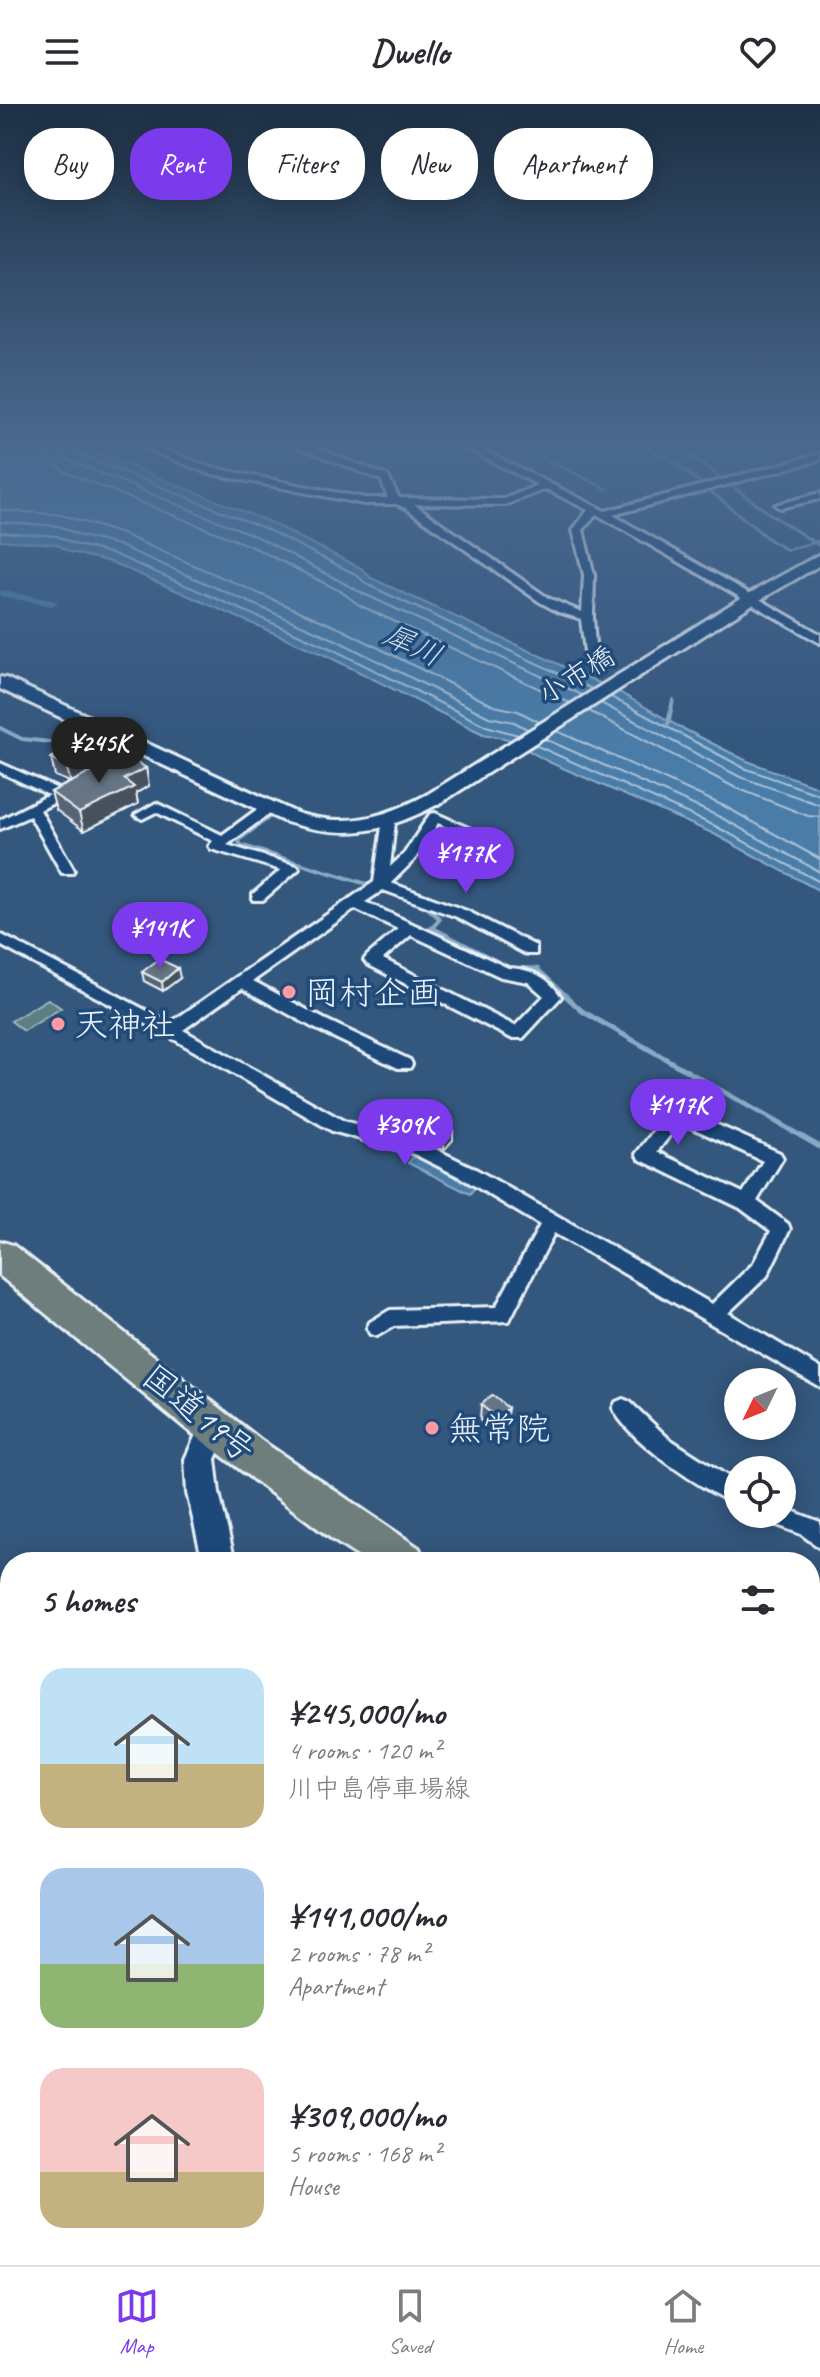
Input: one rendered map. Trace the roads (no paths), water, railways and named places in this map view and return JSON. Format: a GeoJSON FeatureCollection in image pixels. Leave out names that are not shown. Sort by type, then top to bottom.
{"type":"FeatureCollection","features":[{"type":"Feature","properties":{"kind":"highway","name":"国道19号"},"geometry":{"type":"LineString","coordinates":[[0,1255],[214,1429],[333,1516],[389,1552]]}},
{"type":"Feature","properties":{"kind":"main road","name":"小市橋"},"geometry":{"type":"LineString","coordinates":[[0,682],[141,755],[268,808],[324,827],[369,827],[388,822],[435,798],[749,600],[818,560]]}},
{"type":"Feature","properties":{"kind":"main road"},"geometry":{"type":"LineString","coordinates":[[214,1429],[200,1459],[203,1493],[217,1552]]}},
{"type":"Feature","properties":{"kind":"street"},"geometry":{"type":"LineString","coordinates":[[459,542],[544,600],[587,617]]}},
{"type":"Feature","properties":{"kind":"street"},"geometry":{"type":"LineString","coordinates":[[581,542],[589,575],[587,617],[590,658]]}},
{"type":"Feature","properties":{"kind":"street"},"geometry":{"type":"LineString","coordinates":[[650,542],[820,639]]}},
{"type":"Feature","properties":{"kind":"street"},"geometry":{"type":"LineString","coordinates":[[0,767],[59,795]]}},
{"type":"Feature","properties":{"kind":"street"},"geometry":{"type":"LineString","coordinates":[[0,825],[85,784]]}},
{"type":"Feature","properties":{"kind":"street"},"geometry":{"type":"LineString","coordinates":[[142,815],[156,807],[224,841]]}},
{"type":"Feature","properties":{"kind":"street"},"geometry":{"type":"LineString","coordinates":[[32,808],[67,870]]}},
{"type":"Feature","properties":{"kind":"street"},"geometry":{"type":"LineString","coordinates":[[258,897],[292,869],[216,846],[268,808]]}},
{"type":"Feature","properties":{"kind":"street"},"geometry":{"type":"LineString","coordinates":[[171,1030],[381,884],[409,857],[435,817],[477,835]]}},
{"type":"Feature","properties":{"kind":"street"},"geometry":{"type":"LineString","coordinates":[[381,884],[388,822]]}},
{"type":"Feature","properties":{"kind":"street"},"geometry":{"type":"LineString","coordinates":[[381,884],[462,914],[531,950]]}},
{"type":"Feature","properties":{"kind":"street"},"geometry":{"type":"LineString","coordinates":[[353,902],[410,927],[506,973],[523,973],[534,977],[553,997],[517,1034],[372,960],[410,927]]}},
{"type":"Feature","properties":{"kind":"street"},"geometry":{"type":"LineString","coordinates":[[0,939],[171,1030],[338,1126],[419,1149],[551,1221],[820,1378]]}},
{"type":"Feature","properties":{"kind":"street"},"geometry":{"type":"LineString","coordinates":[[241,981],[318,1023],[404,1064]]}},
{"type":"Feature","properties":{"kind":"street"},"geometry":{"type":"LineString","coordinates":[[713,1315],[760,1270],[781,1229],[746,1203],[645,1154],[677,1113],[774,1158],[746,1203]]}},
{"type":"Feature","properties":{"kind":"street"},"geometry":{"type":"LineString","coordinates":[[377,1328],[390,1318],[502,1315],[551,1221]]}},
{"type":"Feature","properties":{"kind":"street"},"geometry":{"type":"LineString","coordinates":[[623,1408],[629,1418],[671,1451],[724,1486]]}},
{"type":"Feature","properties":{"kind":"street"},"geometry":{"type":"LineString","coordinates":[[796,1522],[808,1526],[820,1537]]}},
{"type":"Feature","properties":{"kind":"water","name":"犀川"},"geometry":{"type":"Polygon","coordinates":[[[26,542],[309,542],[361,568],[371,578],[619,692],[747,761],[820,788],[820,891],[712,833],[549,762],[508,739],[483,734],[329,657],[111,562],[70,552],[56,544],[26,542]]]}},
{"type":"Feature","properties":{"kind":"water"},"geometry":{"type":"Polygon","coordinates":[[[413,1157],[475,1188],[470,1194],[408,1163],[413,1157]]]}},
{"type":"Feature","properties":{"kind":"waterway"},"geometry":{"type":"LineString","coordinates":[[773,542],[787,550],[815,542]]}},
{"type":"Feature","properties":{"kind":"waterway"},"geometry":{"type":"LineString","coordinates":[[815,542],[820,546]]}},
{"type":"Feature","properties":{"kind":"waterway"},"geometry":{"type":"LineString","coordinates":[[0,593],[52,603]]}},
{"type":"Feature","properties":{"kind":"waterway"},"geometry":{"type":"LineString","coordinates":[[668,724],[673,700]]}},
{"type":"Feature","properties":{"kind":"waterway"},"geometry":{"type":"LineString","coordinates":[[0,728],[22,739],[126,750]]}},
{"type":"Feature","properties":{"kind":"waterway"},"geometry":{"type":"LineString","coordinates":[[268,818],[239,840],[240,845],[370,885]]}},
{"type":"Feature","properties":{"kind":"waterway"},"geometry":{"type":"LineString","coordinates":[[422,903],[440,919],[431,929],[434,930]]}},
{"type":"Feature","properties":{"kind":"waterway"},"geometry":{"type":"LineString","coordinates":[[432,928],[509,968],[537,969],[582,1011],[820,1147]]}},
{"type":"Feature","properties":{"kind":"place","name":"岡村企画"},"geometry":{"type":"Point","coordinates":[289,992]}},
{"type":"Feature","properties":{"kind":"place","name":"天神社"},"geometry":{"type":"Point","coordinates":[58,1024]}},
{"type":"Feature","properties":{"kind":"place","name":"無常院"},"geometry":{"type":"Point","coordinates":[432,1428]}}]}
